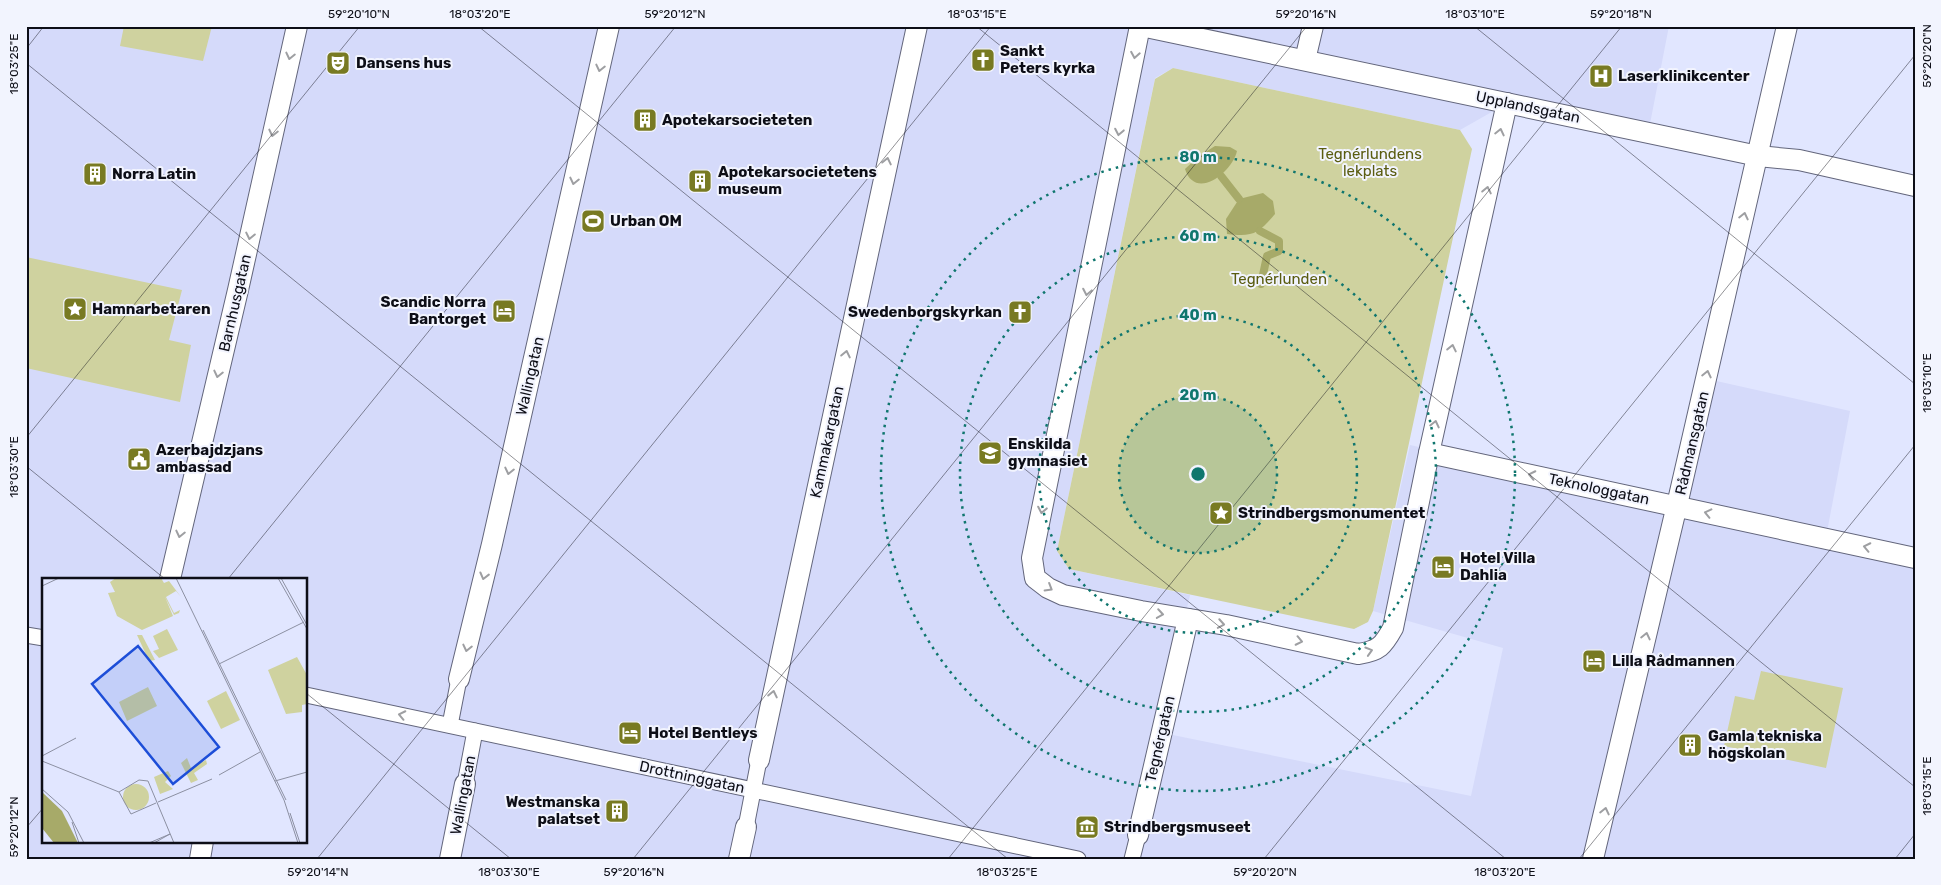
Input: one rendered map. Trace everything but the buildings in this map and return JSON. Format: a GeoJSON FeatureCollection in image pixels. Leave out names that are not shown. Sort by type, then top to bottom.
{"type":"FeatureCollection","features":[{"type":"Feature","properties":{"kind":"street","name":"Barnhusgatan"},"geometry":{"type":"LineString","coordinates":[[170,578],[297,26]]}},
{"type":"Feature","properties":{"kind":"street","name":"Wallingatan"},"geometry":{"type":"LineString","coordinates":[[450,726],[609,26]]}},
{"type":"Feature","properties":{"kind":"street","name":"Kammakargatan"},"geometry":{"type":"LineString","coordinates":[[739,859],[917,26]]}},
{"type":"Feature","properties":{"kind":"street","name":"Upplandsgatan"},"geometry":{"type":"LineString","coordinates":[[1140,26],[1758,156],[1799,160],[1915,186]]}},
{"type":"Feature","properties":{"kind":"street"},"geometry":{"type":"LineString","coordinates":[[1140,26],[1032,558],[1034,578],[1048,588],[1063,595],[1226,625],[1358,654],[1373,652],[1384,644],[1393,628],[1429,453],[1507,103]]}},
{"type":"Feature","properties":{"kind":"street"},"geometry":{"type":"LineString","coordinates":[[1305,60],[1313,26]]}},
{"type":"Feature","properties":{"kind":"street","name":"Rådmansgatan"},"geometry":{"type":"LineString","coordinates":[[1594,859],[1787,26]]}},
{"type":"Feature","properties":{"kind":"street","name":"Teknologgatan"},"geometry":{"type":"LineString","coordinates":[[1429,453],[1915,558]]}},
{"type":"Feature","properties":{"kind":"street","name":"Tegnérgatan"},"geometry":{"type":"LineString","coordinates":[[1132,859],[1188,619]]}},
{"type":"Feature","properties":{"kind":"street"},"geometry":{"type":"LineString","coordinates":[[26,635],[42,638]]}},
{"type":"Feature","properties":{"kind":"street","name":"Drottninggatan"},"geometry":{"type":"LineString","coordinates":[[308,695],[1078,859]]}},
{"type":"Feature","properties":{"kind":"street","name":"Wallingatan"},"geometry":{"type":"LineString","coordinates":[[450,859],[475,731]]}},
{"type":"Feature","properties":{"kind":"street"},"geometry":{"type":"LineString","coordinates":[[200,859],[203,842]]}},
{"type":"Feature","properties":{"kind":"shaded area"},"geometry":{"type":"Polygon","coordinates":[[[26,26],[1669,26],[1648,134],[1504,105],[1460,130],[1173,68],[1155,78],[1057,551],[1069,569],[1190,595],[1158,732],[1471,796],[1503,648],[1373,611],[1410,445],[1676,504],[1703,378],[1850,411],[1826,537],[1915,557],[1915,859],[26,859],[26,26]]]}},
{"type":"Feature","properties":{"kind":"shaded area"},"geometry":{"type":"Polygon","coordinates":[[[1215,146],[1230,147],[1237,151],[1234,159],[1221,175],[1205,183],[1197,183],[1190,178],[1185,169],[1199,156],[1215,146]]]}},
{"type":"Feature","properties":{"kind":"shaded area"},"geometry":{"type":"Polygon","coordinates":[[[1263,193],[1273,201],[1275,214],[1269,221],[1254,233],[1243,235],[1227,234],[1226,219],[1239,199],[1263,193]]]}},
{"type":"Feature","properties":{"kind":"green space"},"geometry":{"type":"Polygon","coordinates":[[[124,26],[212,26],[203,61],[120,46],[124,26]]]}},
{"type":"Feature","properties":{"kind":"green space","name":"Tegnérlunden"},"geometry":{"type":"Polygon","coordinates":[[[1173,68],[1460,130],[1472,149],[1373,611],[1368,622],[1354,629],[1069,569],[1057,551],[1155,79],[1173,68]]]}},
{"type":"Feature","properties":{"kind":"green space"},"geometry":{"type":"Polygon","coordinates":[[[26,257],[182,290],[169,340],[191,345],[180,402],[26,368],[26,257]]]}},
{"type":"Feature","properties":{"kind":"green space"},"geometry":{"type":"Polygon","coordinates":[[[1761,671],[1843,688],[1826,768],[1724,746],[1735,696],[1754,700],[1761,671]]]}},
{"type":"Feature","properties":{"kind":"waterway"},"geometry":{"type":"LineString","coordinates":[[1221,176],[1239,199]]}},
{"type":"Feature","properties":{"kind":"waterway"},"geometry":{"type":"LineString","coordinates":[[1260,231],[1279,241],[1279,251],[1267,256],[1261,284]]}},
{"type":"Feature","properties":{"kind":"place","name":"Sankt Peters kyrka"},"geometry":{"type":"Point","coordinates":[983,60]}},
{"type":"Feature","properties":{"kind":"place","name":"Dansens hus"},"geometry":{"type":"Point","coordinates":[338,63]}},
{"type":"Feature","properties":{"kind":"place","name":"Laserklinikcenter"},"geometry":{"type":"Point","coordinates":[1601,76]}},
{"type":"Feature","properties":{"kind":"place","name":"Apotekarsocieteten"},"geometry":{"type":"Point","coordinates":[645,120]}},
{"type":"Feature","properties":{"kind":"place","name":"Norra Latin"},"geometry":{"type":"Point","coordinates":[95,174]}},
{"type":"Feature","properties":{"kind":"place","name":"Apotekarsocietetens museum"},"geometry":{"type":"Point","coordinates":[700,181]}},
{"type":"Feature","properties":{"kind":"place","name":"Urban OM"},"geometry":{"type":"Point","coordinates":[593,221]}},
{"type":"Feature","properties":{"kind":"place","name":"Hamnarbetaren"},"geometry":{"type":"Point","coordinates":[75,309]}},
{"type":"Feature","properties":{"kind":"place","name":"Scandic Norra Bantorget"},"geometry":{"type":"Point","coordinates":[504,311]}},
{"type":"Feature","properties":{"kind":"place","name":"Swedenborgskyrkan"},"geometry":{"type":"Point","coordinates":[1020,312]}},
{"type":"Feature","properties":{"kind":"place","name":"Enskilda gymnasiet"},"geometry":{"type":"Point","coordinates":[990,453]}},
{"type":"Feature","properties":{"kind":"place","name":"Azerbajdzjans ambassad"},"geometry":{"type":"Point","coordinates":[139,459]}},
{"type":"Feature","properties":{"kind":"place","name":"Strindbergsmonumentet"},"geometry":{"type":"Point","coordinates":[1221,513]}},
{"type":"Feature","properties":{"kind":"place","name":"Hotel Villa Dahlia"},"geometry":{"type":"Point","coordinates":[1443,567]}},
{"type":"Feature","properties":{"kind":"place","name":"Lilla Rådmannen"},"geometry":{"type":"Point","coordinates":[1594,661]}},
{"type":"Feature","properties":{"kind":"place","name":"Hotel Bentleys"},"geometry":{"type":"Point","coordinates":[630,733]}},
{"type":"Feature","properties":{"kind":"place","name":"Gamla tekniska högskolan"},"geometry":{"type":"Point","coordinates":[1690,745]}},
{"type":"Feature","properties":{"kind":"place","name":"Westmanska palatset"},"geometry":{"type":"Point","coordinates":[617,811]}},
{"type":"Feature","properties":{"kind":"place","name":"Strindbergsmuseet"},"geometry":{"type":"Point","coordinates":[1087,827]}},
{"type":"Feature","properties":{"kind":"park label","name":"Tegnérlundens lekplats"},"geometry":{"type":"Point","coordinates":[1370,162]}}]}
